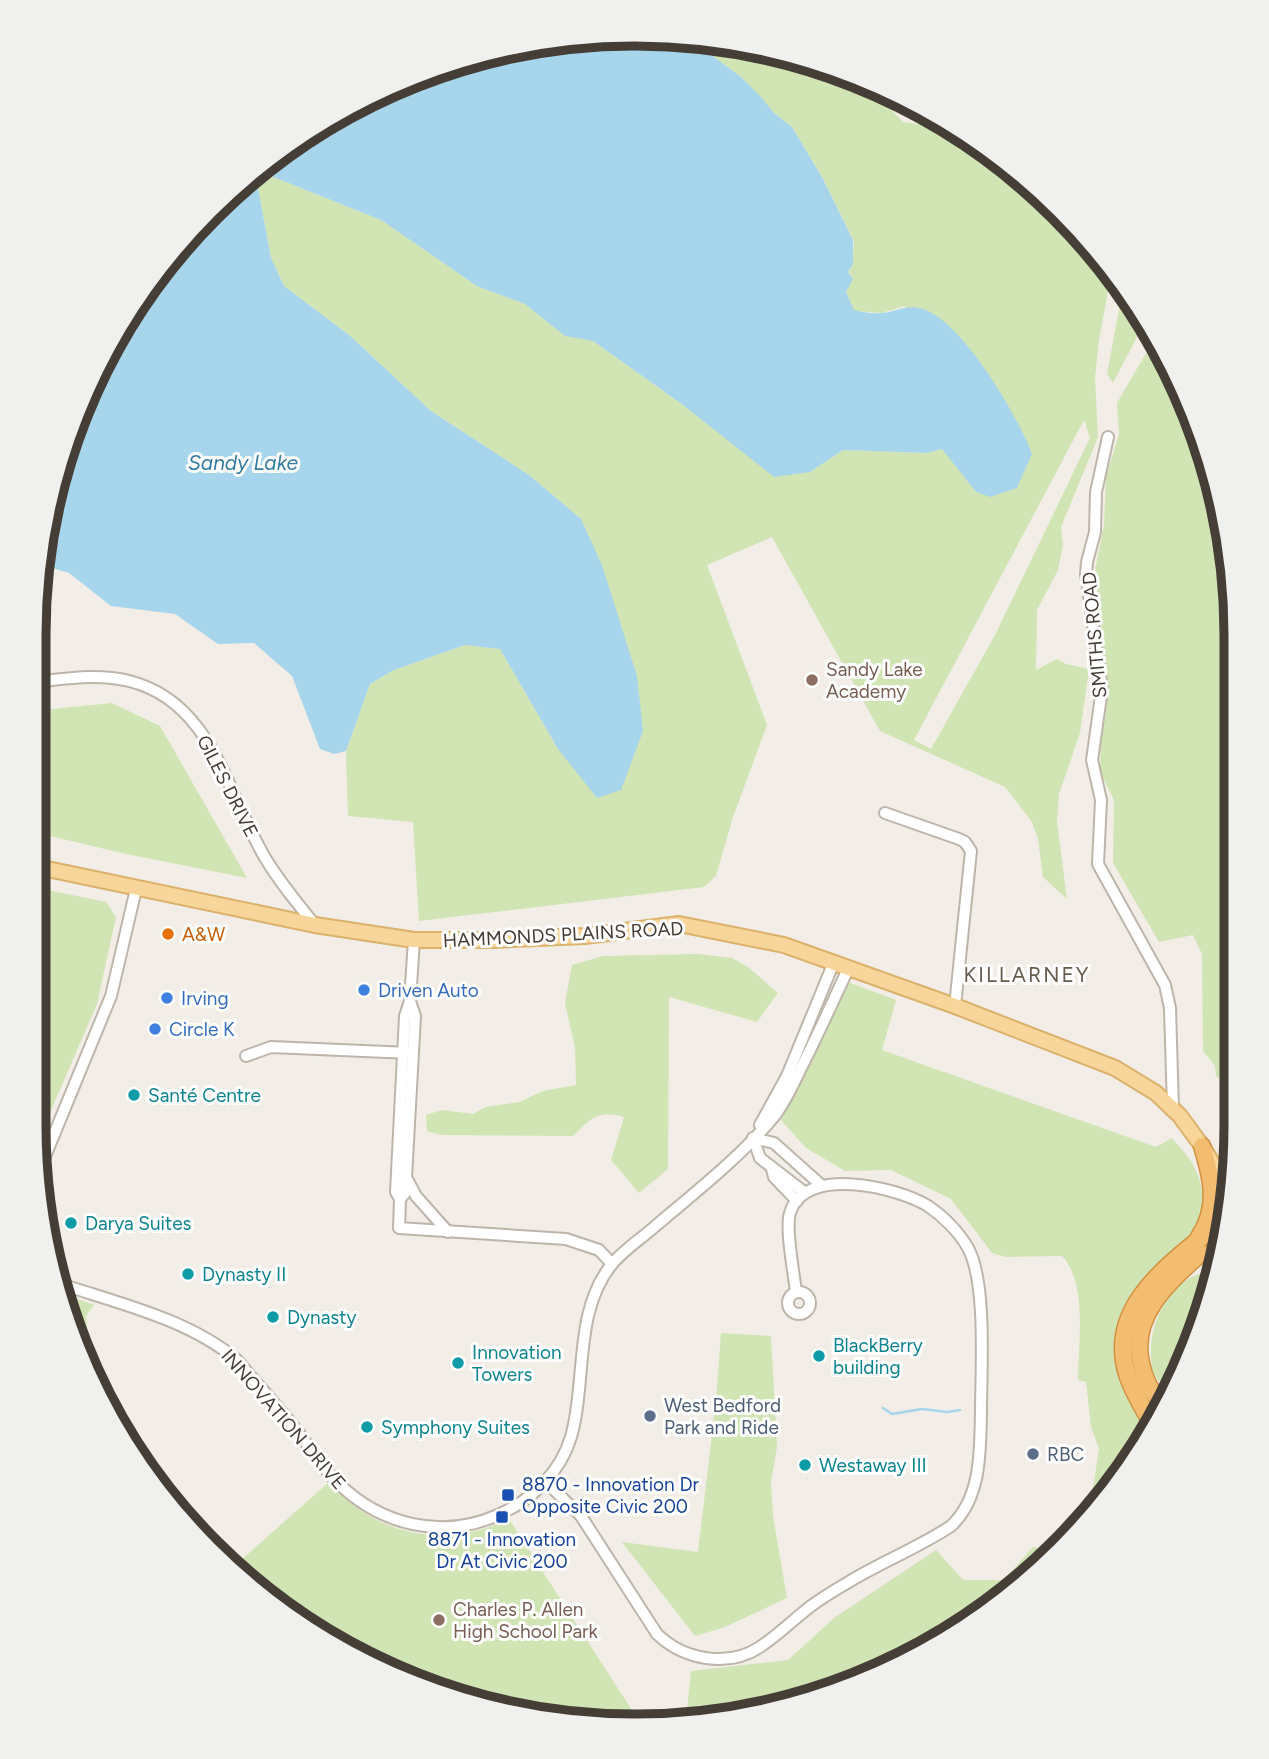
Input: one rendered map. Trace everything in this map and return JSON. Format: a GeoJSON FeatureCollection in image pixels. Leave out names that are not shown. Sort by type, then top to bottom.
{"type":"FeatureCollection","features":[{"type":"Feature","properties":{"kind":"highway"},"geometry":{"type":"LineString","coordinates":[[1193,1246],[1206,1227],[1213,1198],[1213,1183],[1202,1146]]}},
{"type":"Feature","properties":{"kind":"highway"},"geometry":{"type":"LineString","coordinates":[[1147,1414],[1127,1376],[1123,1353],[1130,1312],[1146,1287],[1214,1228]]}},
{"type":"Feature","properties":{"kind":"highway"},"geometry":{"type":"LineString","coordinates":[[1156,1398],[1143,1373],[1138,1351],[1141,1325],[1153,1302],[1178,1273],[1211,1243]]}},
{"type":"Feature","properties":{"kind":"highway"},"geometry":{"type":"LineString","coordinates":[[1178,1273],[1208,1257]]}},
{"type":"Feature","properties":{"kind":"main road","name":"HAMMONDS PLAINS ROAD"},"geometry":{"type":"LineString","coordinates":[[46,869],[315,925],[414,940],[585,936],[679,924],[784,945],[955,1006],[1115,1068],[1156,1093],[1173,1109],[1202,1146],[1221,1177]]}},
{"type":"Feature","properties":{"kind":"street","name":"SMITHS ROAD"},"geometry":{"type":"LineString","coordinates":[[1108,437],[1096,492],[1095,532],[1086,574],[1102,689],[1091,760],[1101,800],[1098,864],[1165,985],[1170,1008],[1173,1109]]}},
{"type":"Feature","properties":{"kind":"street","name":"GILES DRIVE"},"geometry":{"type":"LineString","coordinates":[[46,681],[104,677],[132,681],[173,701],[208,740],[263,854],[315,925]]}},
{"type":"Feature","properties":{"kind":"street"},"geometry":{"type":"LineString","coordinates":[[885,813],[959,838],[971,851],[955,1006]]}},
{"type":"Feature","properties":{"kind":"street"},"geometry":{"type":"LineString","coordinates":[[47,1152],[111,996],[136,889]]}},
{"type":"Feature","properties":{"kind":"street"},"geometry":{"type":"LineString","coordinates":[[400,1199],[405,1192],[406,1178],[408,1053],[405,1016],[411,1000],[414,940]]}},
{"type":"Feature","properties":{"kind":"street","name":"INNOVATION DRIVE"},"geometry":{"type":"LineString","coordinates":[[753,1138],[787,1076],[834,962]]}},
{"type":"Feature","properties":{"kind":"street","name":"INNOVATION DRIVE"},"geometry":{"type":"LineString","coordinates":[[69,1287],[204,1335],[220,1346],[237,1360],[337,1482],[377,1513],[399,1522],[424,1527],[452,1528],[482,1523],[504,1513],[546,1482],[563,1459],[577,1412],[589,1311],[612,1264],[716,1173],[777,1112],[849,967]]}},
{"type":"Feature","properties":{"kind":"street"},"geometry":{"type":"LineString","coordinates":[[246,1056],[271,1047],[408,1053]]}},
{"type":"Feature","properties":{"kind":"street"},"geometry":{"type":"LineString","coordinates":[[408,1053],[396,1192],[400,1199],[399,1228],[566,1239],[599,1250],[612,1264]]}},
{"type":"Feature","properties":{"kind":"street"},"geometry":{"type":"LineString","coordinates":[[753,1138],[760,1158],[772,1169],[775,1177],[800,1196]]}},
{"type":"Feature","properties":{"kind":"street"},"geometry":{"type":"LineString","coordinates":[[753,1138],[774,1143],[821,1185]]}},
{"type":"Feature","properties":{"kind":"street"},"geometry":{"type":"LineString","coordinates":[[406,1178],[416,1196],[448,1232]]}},
{"type":"Feature","properties":{"kind":"street"},"geometry":{"type":"LineString","coordinates":[[546,1482],[581,1516],[657,1634],[669,1646],[684,1654],[701,1658],[739,1656],[759,1648],[812,1605],[849,1582],[940,1534],[957,1520],[974,1489],[979,1464],[980,1298],[977,1272],[968,1248],[951,1226],[929,1207],[904,1194],[877,1188],[821,1185],[800,1196],[789,1213],[796,1292]]}},
{"type":"Feature","properties":{"kind":"green space"},"geometry":{"type":"Polygon","coordinates":[[[712,51],[749,57],[824,77],[882,100],[903,122],[931,126],[993,167],[1023,192],[1077,246],[1109,286],[1095,378],[1098,437],[1061,527],[1063,545],[1058,570],[1037,610],[1036,670],[1057,659],[1089,669],[1080,733],[1059,794],[1057,822],[1067,899],[1043,877],[1038,839],[1032,822],[1005,787],[880,731],[772,537],[707,565],[767,725],[733,817],[716,876],[704,887],[419,921],[413,822],[348,816],[346,751],[370,684],[394,670],[465,645],[500,649],[558,749],[581,519],[529,475],[431,411],[349,335],[284,286],[271,258],[257,183],[267,174],[381,220],[477,286],[525,304],[565,335],[593,341],[683,405],[810,472],[843,450],[927,453],[942,448],[976,492],[905,306],[881,313],[854,311],[846,292],[852,276],[848,272],[852,266],[854,242],[823,179],[792,127],[774,113],[741,77],[714,57],[712,51]],[[1084,420],[914,740],[931,749],[995,635],[1090,438],[1084,420]]]}},
{"type":"Feature","properties":{"kind":"green space"},"geometry":{"type":"Polygon","coordinates":[[[1120,302],[1140,332],[1113,383],[1107,374],[1120,302]]]}},
{"type":"Feature","properties":{"kind":"green space"},"geometry":{"type":"Polygon","coordinates":[[[1149,348],[1179,409],[1203,482],[1212,520],[1224,634],[1224,1078],[1216,1077],[1215,1066],[1203,1051],[1202,954],[1193,935],[1159,942],[1113,863],[1114,800],[1100,772],[1107,685],[1095,570],[1104,525],[1106,476],[1119,434],[1117,403],[1149,348]]]}},
{"type":"Feature","properties":{"kind":"green space"},"geometry":{"type":"Polygon","coordinates":[[[112,703],[160,726],[247,878],[46,835],[46,710],[112,703]]]}},
{"type":"Feature","properties":{"kind":"green space"},"geometry":{"type":"Polygon","coordinates":[[[46,890],[106,902],[116,917],[97,1004],[46,1122],[46,890]]]}},
{"type":"Feature","properties":{"kind":"green space"},"geometry":{"type":"Polygon","coordinates":[[[697,954],[732,958],[748,967],[778,993],[757,1022],[669,997],[668,1169],[639,1193],[611,1160],[624,1117],[607,1114],[595,1117],[573,1136],[441,1135],[427,1131],[426,1115],[442,1110],[473,1114],[486,1107],[519,1102],[543,1091],[576,1085],[575,1048],[565,1003],[572,965],[603,956],[697,954]]]}},
{"type":"Feature","properties":{"kind":"green space"},"geometry":{"type":"Polygon","coordinates":[[[845,981],[896,1000],[882,1050],[1156,1147],[1172,1138],[1190,1160],[1203,1195],[1197,1227],[1184,1246],[1150,1276],[1128,1301],[1118,1332],[1118,1354],[1125,1387],[1143,1423],[1092,1495],[1099,1449],[1091,1427],[1086,1382],[1078,1380],[1080,1315],[1070,1268],[1062,1256],[1006,1257],[992,1253],[951,1199],[891,1170],[845,1171],[806,1148],[781,1120],[812,1059],[845,981]]]}},
{"type":"Feature","properties":{"kind":"green space"},"geometry":{"type":"Polygon","coordinates":[[[1204,1272],[1179,1350],[1163,1386],[1153,1371],[1153,1334],[1161,1310],[1168,1299],[1188,1279],[1204,1272]]]}},
{"type":"Feature","properties":{"kind":"green space"},"geometry":{"type":"Polygon","coordinates":[[[72,1297],[94,1305],[86,1316],[87,1327],[84,1332],[72,1297]]]}},
{"type":"Feature","properties":{"kind":"green space"},"geometry":{"type":"Polygon","coordinates":[[[721,1333],[771,1336],[777,1447],[771,1482],[773,1516],[787,1598],[725,1627],[695,1636],[622,1542],[698,1552],[721,1333]]]}},
{"type":"Feature","properties":{"kind":"green space","name":"Charles P. Allen High School Park"},"geometry":{"type":"Polygon","coordinates":[[[329,1482],[368,1515],[390,1526],[413,1532],[460,1534],[485,1529],[509,1519],[634,1714],[520,1702],[445,1682],[409,1669],[340,1635],[307,1614],[240,1561],[329,1482]]]}},
{"type":"Feature","properties":{"kind":"green space"},"geometry":{"type":"Polygon","coordinates":[[[1033,1547],[1043,1549],[993,1592],[962,1614],[929,1635],[860,1669],[787,1693],[749,1702],[687,1711],[691,1671],[788,1660],[834,1618],[936,1550],[963,1580],[1004,1580],[1033,1547]]]}},
{"type":"Feature","properties":{"kind":"water"},"geometry":{"type":"Polygon","coordinates":[[[596,47],[673,47],[712,51],[714,57],[741,77],[774,113],[792,127],[823,179],[853,240],[853,264],[848,272],[853,279],[846,292],[854,310],[878,313],[917,308],[939,317],[955,332],[987,372],[1015,417],[1032,454],[1017,488],[990,497],[976,492],[942,449],[927,453],[843,450],[810,472],[774,477],[683,405],[593,341],[565,336],[525,304],[477,286],[381,220],[267,174],[307,145],[374,106],[409,90],[482,66],[520,57],[596,47]]]}},
{"type":"Feature","properties":{"kind":"water","name":"Sandy Lake"},"geometry":{"type":"Polygon","coordinates":[[[257,183],[271,258],[284,286],[349,335],[431,411],[529,475],[581,519],[602,565],[637,676],[643,731],[621,790],[597,798],[558,749],[500,649],[465,645],[394,670],[370,684],[346,751],[334,754],[320,749],[292,676],[254,643],[218,644],[175,614],[111,606],[69,573],[50,567],[57,520],[77,445],[106,374],[124,340],[167,276],[218,218],[257,183]]]}},
{"type":"Feature","properties":{"kind":"waterway"},"geometry":{"type":"LineString","coordinates":[[883,1408],[892,1414],[922,1409],[947,1412],[960,1410]]}},
{"type":"Feature","properties":{"kind":"place","name":"Sandy Lake Academy"},"geometry":{"type":"Point","coordinates":[812,680]}},
{"type":"Feature","properties":{"kind":"place","name":"A&W"},"geometry":{"type":"Point","coordinates":[168,934]}},
{"type":"Feature","properties":{"kind":"place","name":"Driven Auto"},"geometry":{"type":"Point","coordinates":[364,990]}},
{"type":"Feature","properties":{"kind":"place","name":"Irving"},"geometry":{"type":"Point","coordinates":[167,998]}},
{"type":"Feature","properties":{"kind":"place","name":"Circle K"},"geometry":{"type":"Point","coordinates":[155,1029]}},
{"type":"Feature","properties":{"kind":"place","name":"Santé Centre"},"geometry":{"type":"Point","coordinates":[134,1095]}},
{"type":"Feature","properties":{"kind":"place","name":"Darya Suites"},"geometry":{"type":"Point","coordinates":[71,1223]}},
{"type":"Feature","properties":{"kind":"place","name":"Dynasty II"},"geometry":{"type":"Point","coordinates":[188,1274]}},
{"type":"Feature","properties":{"kind":"place","name":"Dynasty"},"geometry":{"type":"Point","coordinates":[273,1317]}},
{"type":"Feature","properties":{"kind":"place","name":"BlackBerry building"},"geometry":{"type":"Point","coordinates":[819,1356]}},
{"type":"Feature","properties":{"kind":"place","name":"Innovation Towers"},"geometry":{"type":"Point","coordinates":[458,1363]}},
{"type":"Feature","properties":{"kind":"place","name":"West Bedford Park and Ride"},"geometry":{"type":"Point","coordinates":[650,1416]}},
{"type":"Feature","properties":{"kind":"place","name":"Symphony Suites"},"geometry":{"type":"Point","coordinates":[367,1427]}},
{"type":"Feature","properties":{"kind":"place","name":"RBC"},"geometry":{"type":"Point","coordinates":[1033,1454]}},
{"type":"Feature","properties":{"kind":"place","name":"Westaway III"},"geometry":{"type":"Point","coordinates":[805,1465]}},
{"type":"Feature","properties":{"kind":"place","name":"8870 - Innovation Dr Opposite Civic 200"},"geometry":{"type":"Point","coordinates":[508,1495]}},
{"type":"Feature","properties":{"kind":"place","name":"8871 - Innovation Dr At Civic 200"},"geometry":{"type":"Point","coordinates":[502,1517]}},
{"type":"Feature","properties":{"kind":"place","name":"Charles P. Allen High School Park"},"geometry":{"type":"Point","coordinates":[439,1620]}},
{"type":"Feature","properties":{"kind":"district","name":"KILLARNEY"},"geometry":{"type":"Point","coordinates":[1027,975]}}]}
